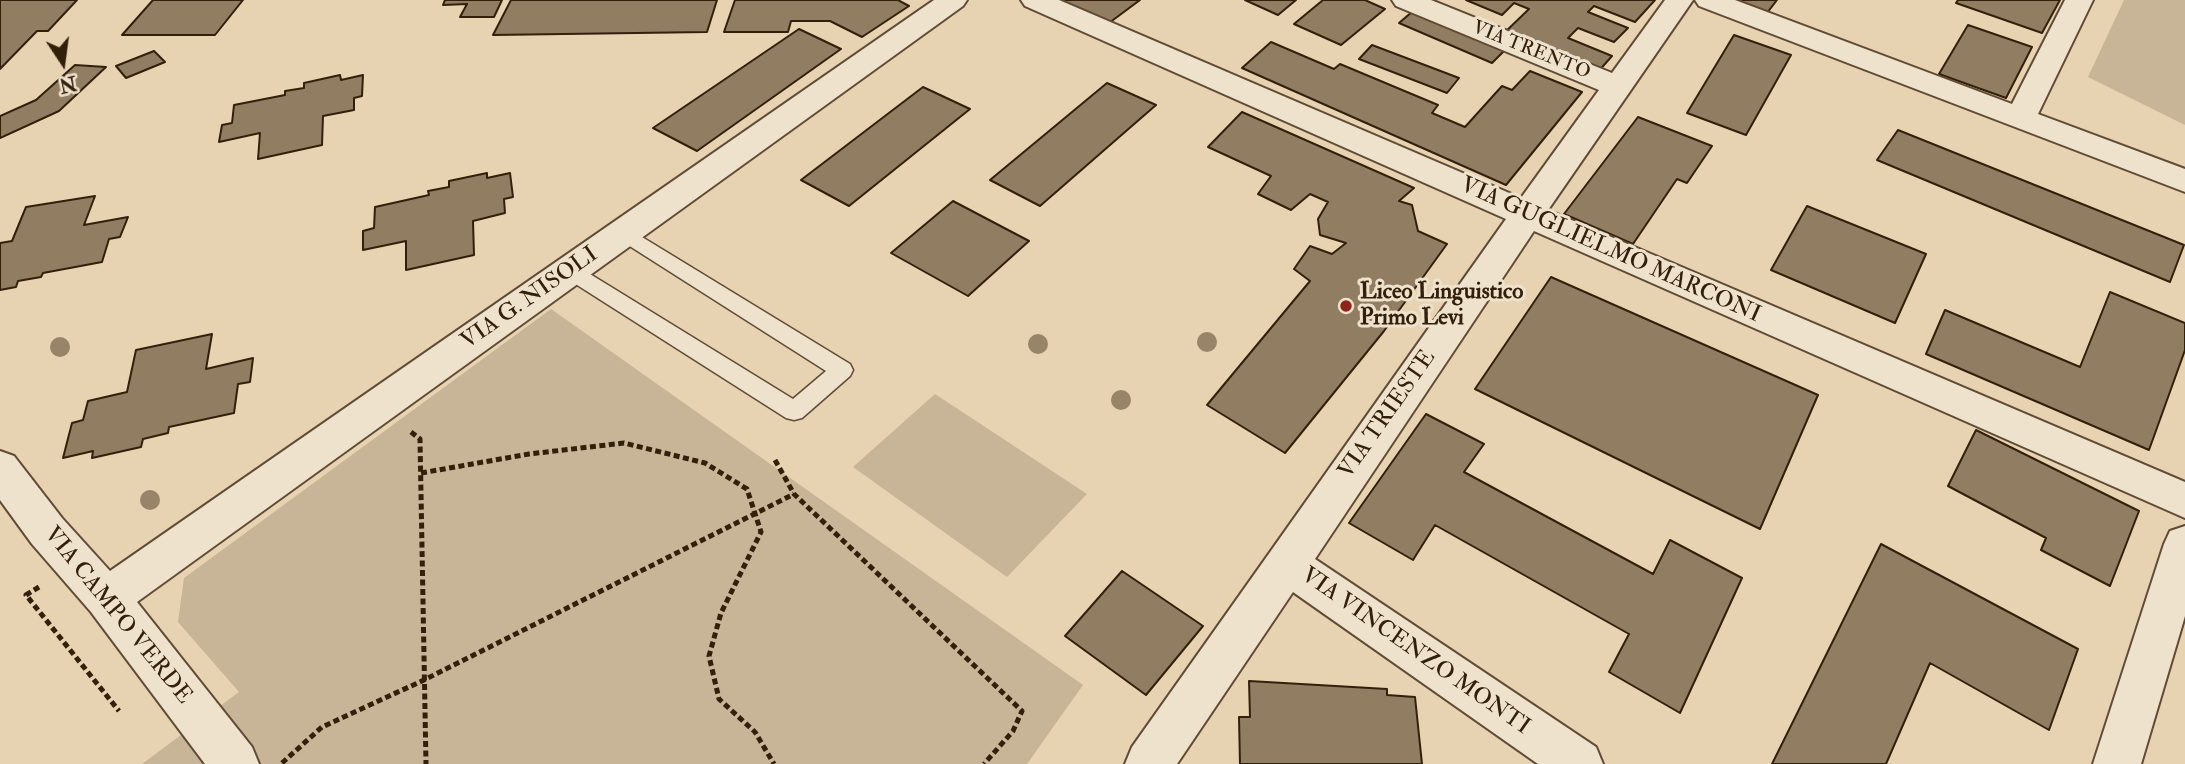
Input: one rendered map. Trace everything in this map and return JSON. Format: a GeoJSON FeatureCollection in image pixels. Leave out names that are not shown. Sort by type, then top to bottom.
{"type":"FeatureCollection","features":[{"type":"Feature","properties":{"kind":"street","name":"VIA G. NISOLI"},"geometry":{"type":"LineString","coordinates":[[107,598],[953,0]]}},
{"type":"Feature","properties":{"kind":"street","name":"VIA GUGLIELMO MARCONI"},"geometry":{"type":"LineString","coordinates":[[1035,0],[2185,501]]}},
{"type":"Feature","properties":{"kind":"street","name":"VIA TRENTO"},"geometry":{"type":"LineString","coordinates":[[1406,0],[1618,86]]}},
{"type":"Feature","properties":{"kind":"street","name":"VIA TRIESTE"},"geometry":{"type":"LineString","coordinates":[[1149,764],[1527,215],[1679,0]]}},
{"type":"Feature","properties":{"kind":"street"},"geometry":{"type":"LineString","coordinates":[[1709,0],[2185,181]]}},
{"type":"Feature","properties":{"kind":"street"},"geometry":{"type":"LineString","coordinates":[[2020,118],[2079,0]]}},
{"type":"Feature","properties":{"kind":"street","name":"VIA CAMPO VERDE"},"geometry":{"type":"LineString","coordinates":[[0,468],[47,531],[107,598],[235,764]]}},
{"type":"Feature","properties":{"kind":"street"},"geometry":{"type":"LineString","coordinates":[[2117,764],[2185,544]]}},
{"type":"Feature","properties":{"kind":"street","name":"VIA VINCENZO MONTI"},"geometry":{"type":"LineString","coordinates":[[1286,563],[1578,764]]}},
{"type":"Feature","properties":{"kind":"lane"},"geometry":{"type":"LineString","coordinates":[[570,271],[794,411],[842,370],[624,233]]}},
{"type":"Feature","properties":{"kind":"path"},"geometry":{"type":"LineString","coordinates":[[403,425],[420,439],[426,764]]}},
{"type":"Feature","properties":{"kind":"path"},"geometry":{"type":"LineString","coordinates":[[421,473],[529,454],[624,443],[705,463],[747,489],[761,533],[721,613],[709,656],[719,699],[755,733],[774,764]]}},
{"type":"Feature","properties":{"kind":"path"},"geometry":{"type":"LineString","coordinates":[[775,460],[794,494],[1022,711],[1013,732],[984,764]]}},
{"type":"Feature","properties":{"kind":"path"},"geometry":{"type":"LineString","coordinates":[[281,764],[322,727],[424,680],[794,494]]}},
{"type":"Feature","properties":{"kind":"path"},"geometry":{"type":"LineString","coordinates":[[75,562],[26,595],[119,711]]}},
{"type":"Feature","properties":{"kind":"shaded area"},"geometry":{"type":"Polygon","coordinates":[[[2124,0],[2185,0],[2185,125],[2088,77],[2124,0]]]}},
{"type":"Feature","properties":{"kind":"shaded area"},"geometry":{"type":"Polygon","coordinates":[[[551,309],[1083,685],[1027,764],[142,764],[239,692],[178,622],[184,578],[551,309]]]}},
{"type":"Feature","properties":{"kind":"shaded area"},"geometry":{"type":"Polygon","coordinates":[[[935,394],[1087,494],[1007,577],[853,467],[935,394]]]}},
{"type":"Feature","properties":{"kind":"building"},"geometry":{"type":"Polygon","coordinates":[[[0,0],[77,0],[48,31],[37,31],[0,69],[0,0]]]}},
{"type":"Feature","properties":{"kind":"building"},"geometry":{"type":"Polygon","coordinates":[[[153,0],[243,0],[215,35],[122,35],[153,0]]]}},
{"type":"Feature","properties":{"kind":"building"},"geometry":{"type":"Polygon","coordinates":[[[445,0],[502,0],[494,17],[460,17],[467,4],[443,5],[445,0]]]}},
{"type":"Feature","properties":{"kind":"building"},"geometry":{"type":"Polygon","coordinates":[[[511,0],[717,0],[707,32],[493,35],[511,0]]]}},
{"type":"Feature","properties":{"kind":"building"},"geometry":{"type":"Polygon","coordinates":[[[735,0],[898,0],[909,6],[862,37],[830,21],[791,21],[788,32],[724,32],[735,0]]]}},
{"type":"Feature","properties":{"kind":"building"},"geometry":{"type":"Polygon","coordinates":[[[1048,0],[1140,0],[1105,26],[1048,0]]]}},
{"type":"Feature","properties":{"kind":"building"},"geometry":{"type":"Polygon","coordinates":[[[1245,0],[1296,0],[1278,15],[1245,0]]]}},
{"type":"Feature","properties":{"kind":"building"},"geometry":{"type":"Polygon","coordinates":[[[1323,0],[1365,0],[1385,9],[1341,45],[1294,24],[1323,0]]]}},
{"type":"Feature","properties":{"kind":"building"},"geometry":{"type":"Polygon","coordinates":[[[1466,0],[1655,0],[1635,22],[1594,6],[1588,12],[1628,28],[1614,42],[1578,28],[1568,38],[1612,56],[1597,73],[1502,35],[1529,9],[1514,3],[1502,15],[1466,0]]]}},
{"type":"Feature","properties":{"kind":"building"},"geometry":{"type":"Polygon","coordinates":[[[1729,0],[1777,0],[1767,13],[1729,0]]]}},
{"type":"Feature","properties":{"kind":"building"},"geometry":{"type":"Polygon","coordinates":[[[1958,0],[2060,0],[2042,33],[1956,3],[1958,0]]]}},
{"type":"Feature","properties":{"kind":"building"},"geometry":{"type":"Polygon","coordinates":[[[1413,11],[1505,50],[1492,63],[1399,23],[1413,11]]]}},
{"type":"Feature","properties":{"kind":"building"},"geometry":{"type":"Polygon","coordinates":[[[1968,25],[2032,47],[2006,98],[1939,74],[1968,25]]]}},
{"type":"Feature","properties":{"kind":"building"},"geometry":{"type":"Polygon","coordinates":[[[799,29],[841,49],[697,151],[653,128],[799,29]]]}},
{"type":"Feature","properties":{"kind":"building"},"geometry":{"type":"Polygon","coordinates":[[[1734,35],[1791,55],[1746,135],[1687,113],[1734,35]]]}},
{"type":"Feature","properties":{"kind":"building"},"geometry":{"type":"Polygon","coordinates":[[[1271,42],[1334,69],[1340,64],[1438,105],[1432,113],[1465,127],[1502,86],[1512,90],[1530,71],[1582,92],[1506,185],[1242,68],[1271,42]]]}},
{"type":"Feature","properties":{"kind":"building"},"geometry":{"type":"Polygon","coordinates":[[[1372,45],[1459,78],[1447,93],[1359,59],[1372,45]]]}},
{"type":"Feature","properties":{"kind":"building"},"geometry":{"type":"Polygon","coordinates":[[[154,51],[165,62],[126,78],[116,66],[154,51]]]}},
{"type":"Feature","properties":{"kind":"building"},"geometry":{"type":"Polygon","coordinates":[[[75,65],[106,67],[59,111],[0,138],[0,116],[36,100],[75,65]]]}},
{"type":"Feature","properties":{"kind":"building"},"geometry":{"type":"Polygon","coordinates":[[[340,75],[341,80],[363,75],[362,96],[354,98],[354,110],[323,116],[322,145],[258,159],[260,133],[219,142],[222,125],[232,123],[234,105],[285,95],[285,91],[304,88],[304,83],[340,75]]]}},
{"type":"Feature","properties":{"kind":"building"},"geometry":{"type":"Polygon","coordinates":[[[1107,83],[1156,105],[1040,206],[990,180],[1107,83]]]}},
{"type":"Feature","properties":{"kind":"building"},"geometry":{"type":"Polygon","coordinates":[[[923,87],[970,109],[849,206],[801,180],[923,87]]]}},
{"type":"Feature","properties":{"kind":"building","name":"Liceo Linguistico Primo Levi"},"geometry":{"type":"Polygon","coordinates":[[[1242,112],[1414,188],[1399,201],[1412,205],[1418,231],[1447,244],[1384,331],[1285,453],[1207,405],[1310,281],[1294,269],[1310,246],[1332,254],[1346,243],[1320,235],[1318,219],[1328,202],[1310,194],[1291,210],[1258,194],[1271,176],[1208,147],[1242,112]]]}},
{"type":"Feature","properties":{"kind":"building"},"geometry":{"type":"Polygon","coordinates":[[[1638,117],[1712,146],[1687,183],[1677,179],[1633,244],[1564,214],[1638,117]]]}},
{"type":"Feature","properties":{"kind":"building"},"geometry":{"type":"Polygon","coordinates":[[[1898,130],[2184,245],[2170,282],[1877,160],[1898,130]]]}},
{"type":"Feature","properties":{"kind":"building"},"geometry":{"type":"Polygon","coordinates":[[[487,173],[487,178],[510,173],[513,197],[504,199],[505,213],[473,221],[474,255],[406,270],[406,241],[363,250],[363,231],[374,228],[375,207],[429,195],[428,191],[449,187],[449,181],[487,173]]]}},
{"type":"Feature","properties":{"kind":"building"},"geometry":{"type":"Polygon","coordinates":[[[95,196],[84,225],[128,217],[120,237],[109,239],[102,262],[43,273],[41,277],[18,281],[16,287],[0,290],[0,243],[12,241],[26,207],[95,196]]]}},
{"type":"Feature","properties":{"kind":"building"},"geometry":{"type":"Polygon","coordinates":[[[953,201],[1029,241],[968,296],[891,253],[953,201]]]}},
{"type":"Feature","properties":{"kind":"building"},"geometry":{"type":"Polygon","coordinates":[[[1807,206],[1926,254],[1895,323],[1771,270],[1807,206]]]}},
{"type":"Feature","properties":{"kind":"building"},"geometry":{"type":"Polygon","coordinates":[[[1551,277],[1818,395],[1760,529],[1475,389],[1551,277]]]}},
{"type":"Feature","properties":{"kind":"building"},"geometry":{"type":"Polygon","coordinates":[[[2110,292],[2185,323],[2185,350],[2149,450],[1926,354],[1945,310],[2080,367],[2110,292]]]}},
{"type":"Feature","properties":{"kind":"building"},"geometry":{"type":"Polygon","coordinates":[[[212,334],[206,369],[253,358],[250,382],[238,384],[234,413],[169,427],[168,433],[143,439],[141,447],[92,458],[93,451],[63,458],[72,423],[83,420],[88,401],[127,392],[136,350],[212,334]]]}},
{"type":"Feature","properties":{"kind":"building"},"geometry":{"type":"Polygon","coordinates":[[[1426,414],[1484,444],[1464,472],[1653,574],[1670,540],[1742,578],[1680,713],[1609,672],[1629,634],[1435,525],[1413,560],[1349,523],[1426,414]]]}},
{"type":"Feature","properties":{"kind":"building"},"geometry":{"type":"Polygon","coordinates":[[[1976,430],[2139,511],[2110,586],[2041,550],[2046,538],[1948,486],[1976,430]]]}},
{"type":"Feature","properties":{"kind":"building"},"geometry":{"type":"Polygon","coordinates":[[[1881,544],[2078,649],[2049,730],[1930,663],[1886,764],[1772,764],[1881,544]]]}},
{"type":"Feature","properties":{"kind":"building"},"geometry":{"type":"Polygon","coordinates":[[[1122,571],[1203,626],[1146,695],[1065,636],[1122,571]]]}},
{"type":"Feature","properties":{"kind":"building"},"geometry":{"type":"Polygon","coordinates":[[[1249,681],[1387,689],[1387,695],[1415,697],[1422,764],[1240,764],[1239,717],[1250,717],[1249,681]]]}},
{"type":"Feature","properties":{"kind":"place","name":"Liceo Linguistico Primo Levi"},"geometry":{"type":"Point","coordinates":[1346,306]}}]}
